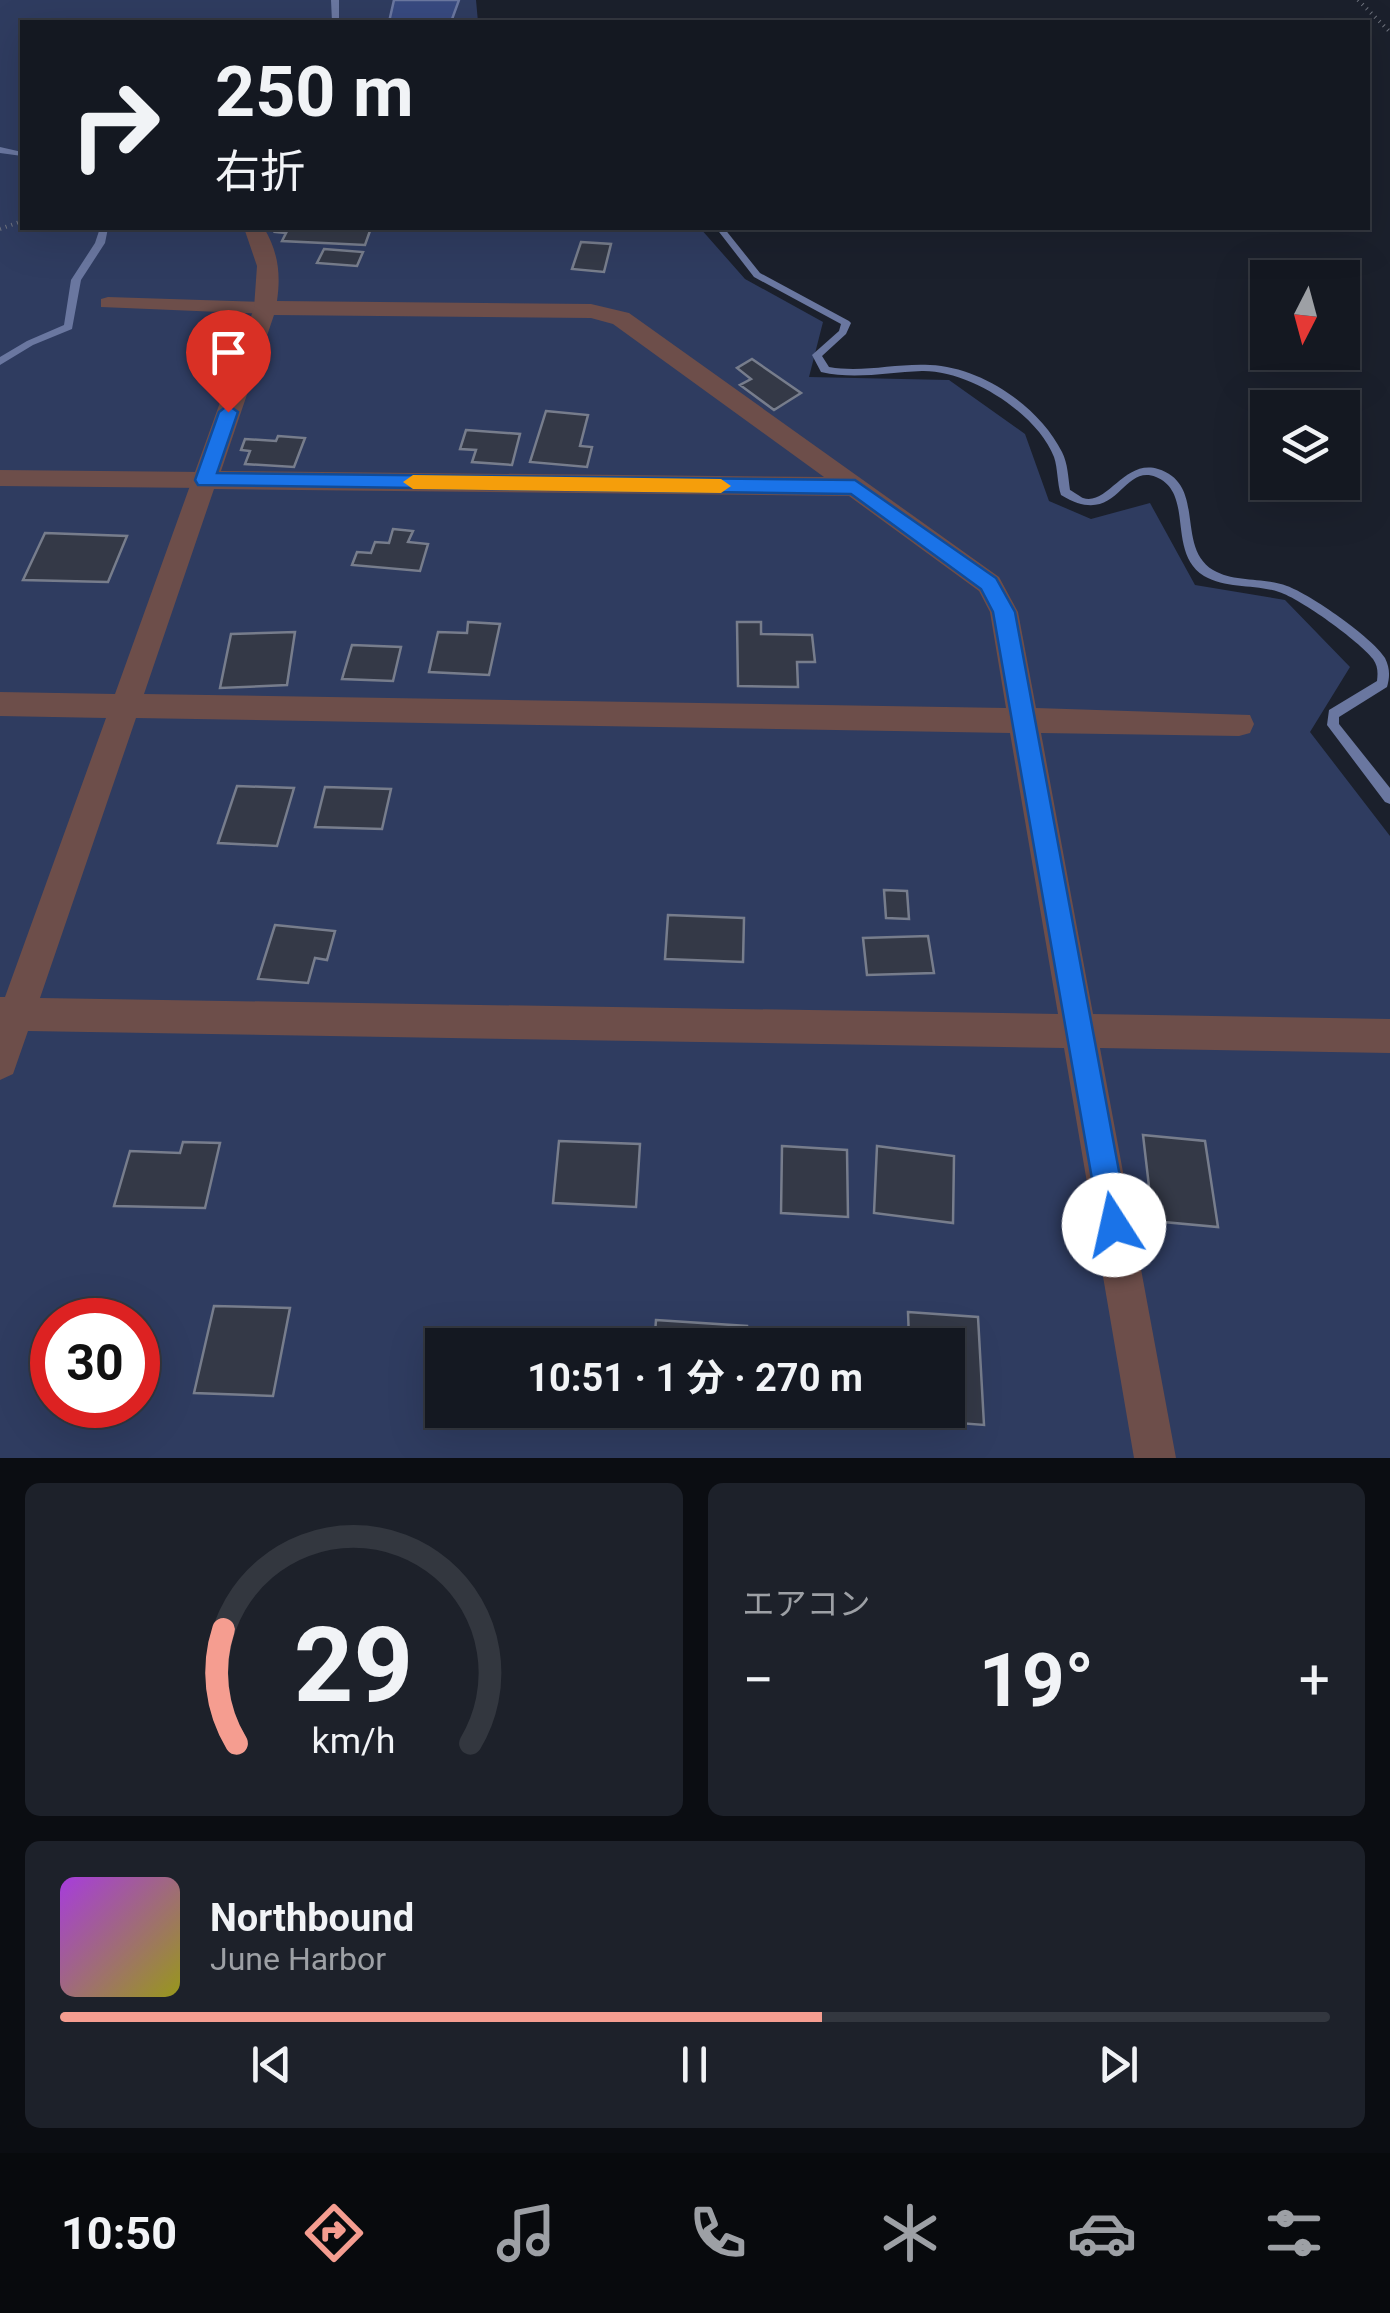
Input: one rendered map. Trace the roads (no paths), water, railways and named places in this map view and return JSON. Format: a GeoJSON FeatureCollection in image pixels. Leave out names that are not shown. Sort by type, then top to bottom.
{"type":"FeatureCollection","features":[{"type":"Feature","properties":{"kind":"street"},"geometry":{"type":"LineString","coordinates":[[0,1062],[8,1014],[126,704],[264,308],[270,270],[267,249],[255,230]]}},
{"type":"Feature","properties":{"kind":"street"},"geometry":{"type":"LineString","coordinates":[[264,308],[591,311],[621,318],[989,584],[1004,612],[1155,1458]]}},
{"type":"Feature","properties":{"kind":"street"},"geometry":{"type":"LineString","coordinates":[[204,480],[855,487]]}},
{"type":"Feature","properties":{"kind":"street"},"geometry":{"type":"LineString","coordinates":[[0,704],[1240,724]]}},
{"type":"Feature","properties":{"kind":"street"},"geometry":{"type":"LineString","coordinates":[[8,1014],[1390,1036]]}},
{"type":"Feature","properties":{"kind":"lane"},"geometry":{"type":"LineString","coordinates":[[108,303],[264,308]]}},
{"type":"Feature","properties":{"kind":"lane"},"geometry":{"type":"LineString","coordinates":[[0,478],[204,480]]}},
{"type":"Feature","properties":{"kind":"waterway"},"geometry":{"type":"LineString","coordinates":[[335,0],[336,20]]}},
{"type":"Feature","properties":{"kind":"waterway"},"geometry":{"type":"LineString","coordinates":[[0,150],[20,154]]}},
{"type":"Feature","properties":{"kind":"waterway"},"geometry":{"type":"LineString","coordinates":[[0,362],[30,343],[69,327],[76,280],[100,243],[103,230]]}},
{"type":"Feature","properties":{"kind":"waterway"},"geometry":{"type":"LineString","coordinates":[[722,230],[757,275],[846,323],[843,332],[817,355],[825,370],[852,373],[934,368],[987,386],[1022,410],[1050,439],[1060,459],[1065,492],[1093,503],[1133,475],[1144,471],[1157,473],[1172,481],[1180,493],[1196,563],[1218,577],[1284,589],[1360,640],[1381,662],[1383,684],[1333,714],[1333,725],[1390,798]]}}]}
